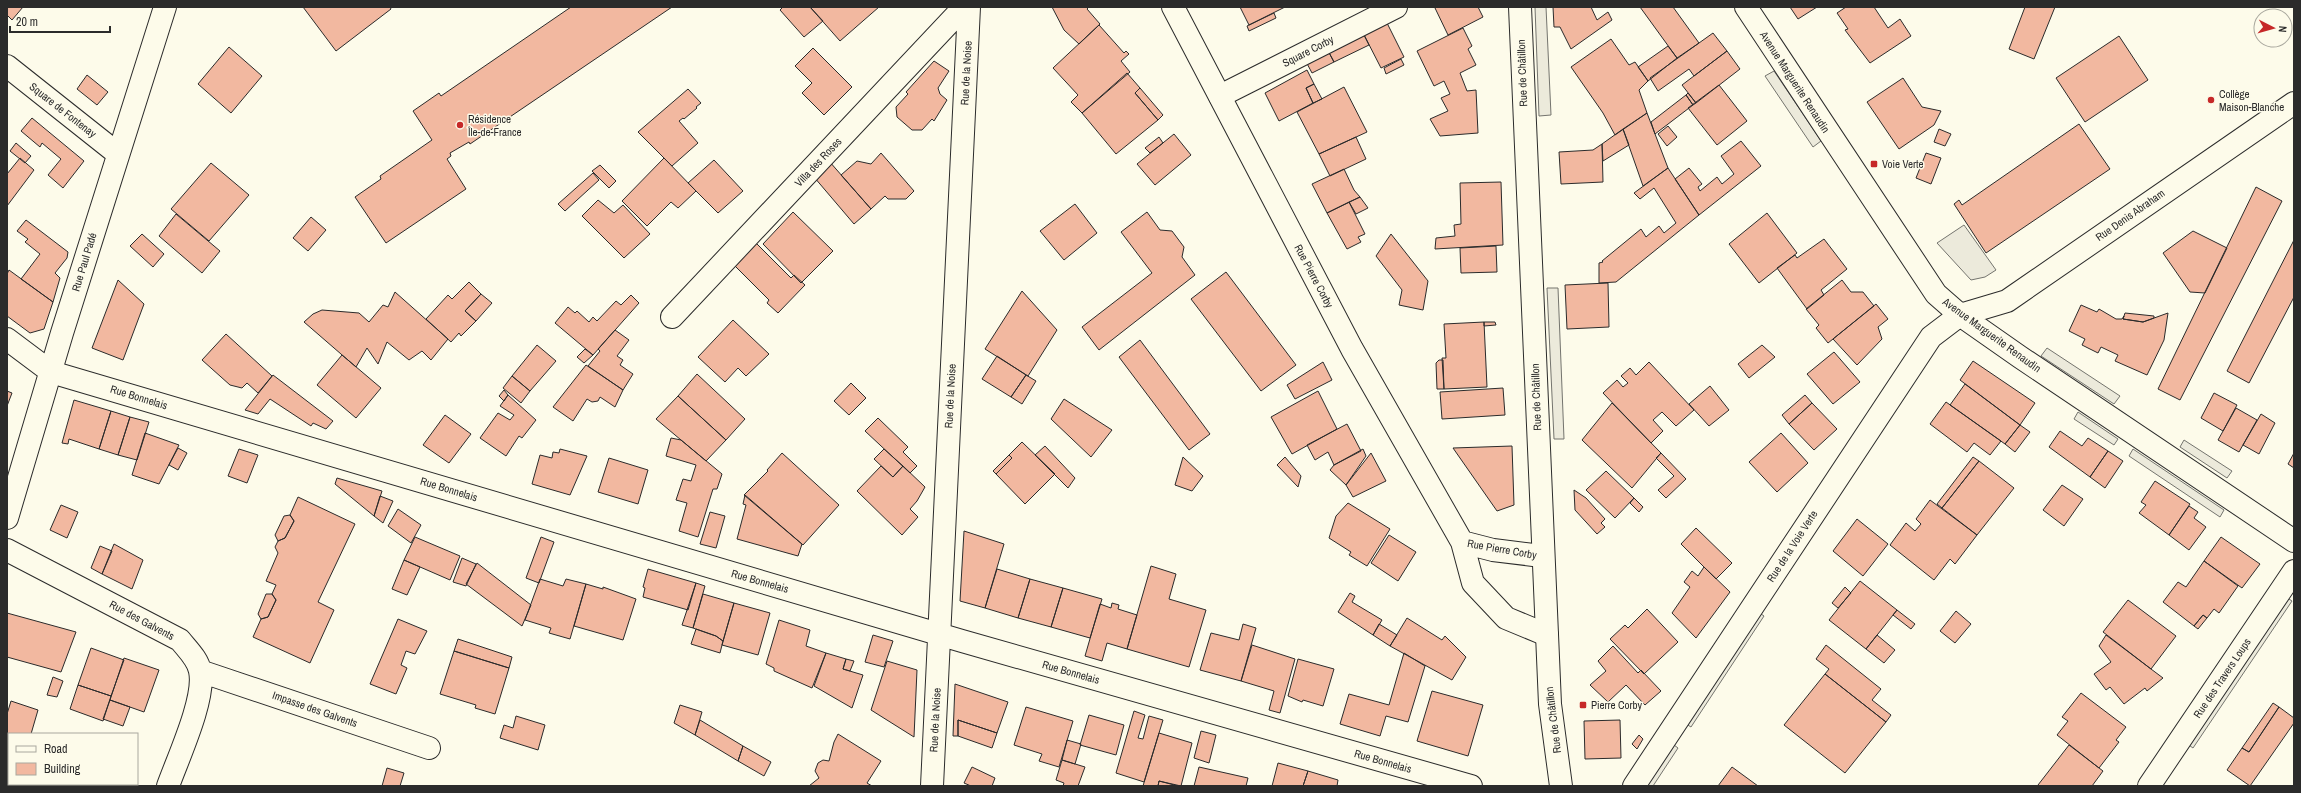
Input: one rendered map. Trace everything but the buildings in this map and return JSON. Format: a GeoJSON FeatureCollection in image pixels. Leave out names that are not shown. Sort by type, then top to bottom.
{"type":"FeatureCollection","features":[{"type":"Feature","properties":{"kind":"street","name":"Rue Paul Padé"},"geometry":{"type":"LineString","coordinates":[[9,503],[165,7]]}},
{"type":"Feature","properties":{"kind":"street","name":"Villa des Roses"},"geometry":{"type":"LineString","coordinates":[[672,317],[964,7]]}},
{"type":"Feature","properties":{"kind":"street","name":"Rue de la Noise"},"geometry":{"type":"LineString","coordinates":[[932,786],[969,7]]}},
{"type":"Feature","properties":{"kind":"street","name":"Rue Pierre Corby"},"geometry":{"type":"LineString","coordinates":[[1173,7],[1352,348],[1462,542],[1473,583],[1506,618],[1547,635]]}},
{"type":"Feature","properties":{"kind":"street","name":"Square Corby"},"geometry":{"type":"LineString","coordinates":[[1220,96],[1396,7]]}},
{"type":"Feature","properties":{"kind":"street","name":"Rue de Châtillon"},"geometry":{"type":"LineString","coordinates":[[1520,7],[1542,556],[1550,704],[1562,786]]}},
{"type":"Feature","properties":{"kind":"street","name":"Avenue Marguerite Renaudin"},"geometry":{"type":"LineString","coordinates":[[1746,7],[1936,294],[1960,315],[2294,541]]}},
{"type":"Feature","properties":{"kind":"street","name":"Square de Fontenay"},"geometry":{"type":"LineString","coordinates":[[7,66],[118,154]]}},
{"type":"Feature","properties":{"kind":"street","name":"Rue Denis Abraham"},"geometry":{"type":"LineString","coordinates":[[1960,315],[2007,301],[2294,103]]}},
{"type":"Feature","properties":{"kind":"street","name":"Rue de la Voie Verte"},"geometry":{"type":"LineString","coordinates":[[1634,786],[1931,337],[1960,315]]}},
{"type":"Feature","properties":{"kind":"street"},"geometry":{"type":"LineString","coordinates":[[7,339],[51,372]]}},
{"type":"Feature","properties":{"kind":"street","name":"Rue Bonnelais"},"geometry":{"type":"LineString","coordinates":[[51,372],[939,634],[1471,786]]}},
{"type":"Feature","properties":{"kind":"street","name":"Rue Pierre Corby"},"geometry":{"type":"LineString","coordinates":[[1462,542],[1493,550],[1542,556]]}},
{"type":"Feature","properties":{"kind":"street","name":"Rue des Galvents"},"geometry":{"type":"LineString","coordinates":[[7,550],[180,640],[196,660],[200,671],[200,696],[168,786]]}},
{"type":"Feature","properties":{"kind":"street","name":"Rue des Travers Loups"},"geometry":{"type":"LineString","coordinates":[[2149,786],[2294,571]]}},
{"type":"Feature","properties":{"kind":"street","name":"Impasse des Galvents"},"geometry":{"type":"LineString","coordinates":[[200,671],[429,748]]}},
{"type":"Feature","properties":{"kind":"shaded area"},"geometry":{"type":"Polygon","coordinates":[[[1535,7],[1546,7],[1551,115],[1539,116],[1535,7]]]}},
{"type":"Feature","properties":{"kind":"shaded area"},"geometry":{"type":"Polygon","coordinates":[[[1774,71],[1821,141],[1813,147],[1765,76],[1774,71]]]}},
{"type":"Feature","properties":{"kind":"shaded area"},"geometry":{"type":"Polygon","coordinates":[[[1964,225],[1996,270],[1985,277],[1971,280],[1937,243],[1964,225]]]}},
{"type":"Feature","properties":{"kind":"shaded area"},"geometry":{"type":"Polygon","coordinates":[[[1547,288],[1558,288],[1564,439],[1554,439],[1547,288]]]}},
{"type":"Feature","properties":{"kind":"shaded area"},"geometry":{"type":"Polygon","coordinates":[[[2047,348],[2120,396],[2114,404],[2041,356],[2047,348]]]}},
{"type":"Feature","properties":{"kind":"shaded area"},"geometry":{"type":"Polygon","coordinates":[[[2078,412],[2118,439],[2114,445],[2074,419],[2078,412]]]}},
{"type":"Feature","properties":{"kind":"shaded area"},"geometry":{"type":"Polygon","coordinates":[[[2184,440],[2232,471],[2227,478],[2180,447],[2184,440]]]}},
{"type":"Feature","properties":{"kind":"shaded area"},"geometry":{"type":"Polygon","coordinates":[[[2133,449],[2224,510],[2220,517],[2129,456],[2133,449]]]}},
{"type":"Feature","properties":{"kind":"shaded area"},"geometry":{"type":"Polygon","coordinates":[[[2286,597],[2292,601],[2193,748],[2186,743],[2286,597]]]}},
{"type":"Feature","properties":{"kind":"shaded area"},"geometry":{"type":"Polygon","coordinates":[[[1757,611],[1764,616],[1691,727],[1683,722],[1757,611]]]}},
{"type":"Feature","properties":{"kind":"shaded area"},"geometry":{"type":"Polygon","coordinates":[[[1670,742],[1678,748],[1653,786],[1641,786],[1670,742]]]}},
{"type":"Feature","properties":{"kind":"place","name":"Collège Maison-Blanche"},"geometry":{"type":"Point","coordinates":[2211,100]}},
{"type":"Feature","properties":{"kind":"place","name":"Résidence Île-de-France"},"geometry":{"type":"Point","coordinates":[460,125]}},
{"type":"Feature","properties":{"kind":"place","name":"Voie Verte"},"geometry":{"type":"Point","coordinates":[1874,164]}},
{"type":"Feature","properties":{"kind":"place","name":"Pierre Corby"},"geometry":{"type":"Point","coordinates":[1583,705]}}]}
